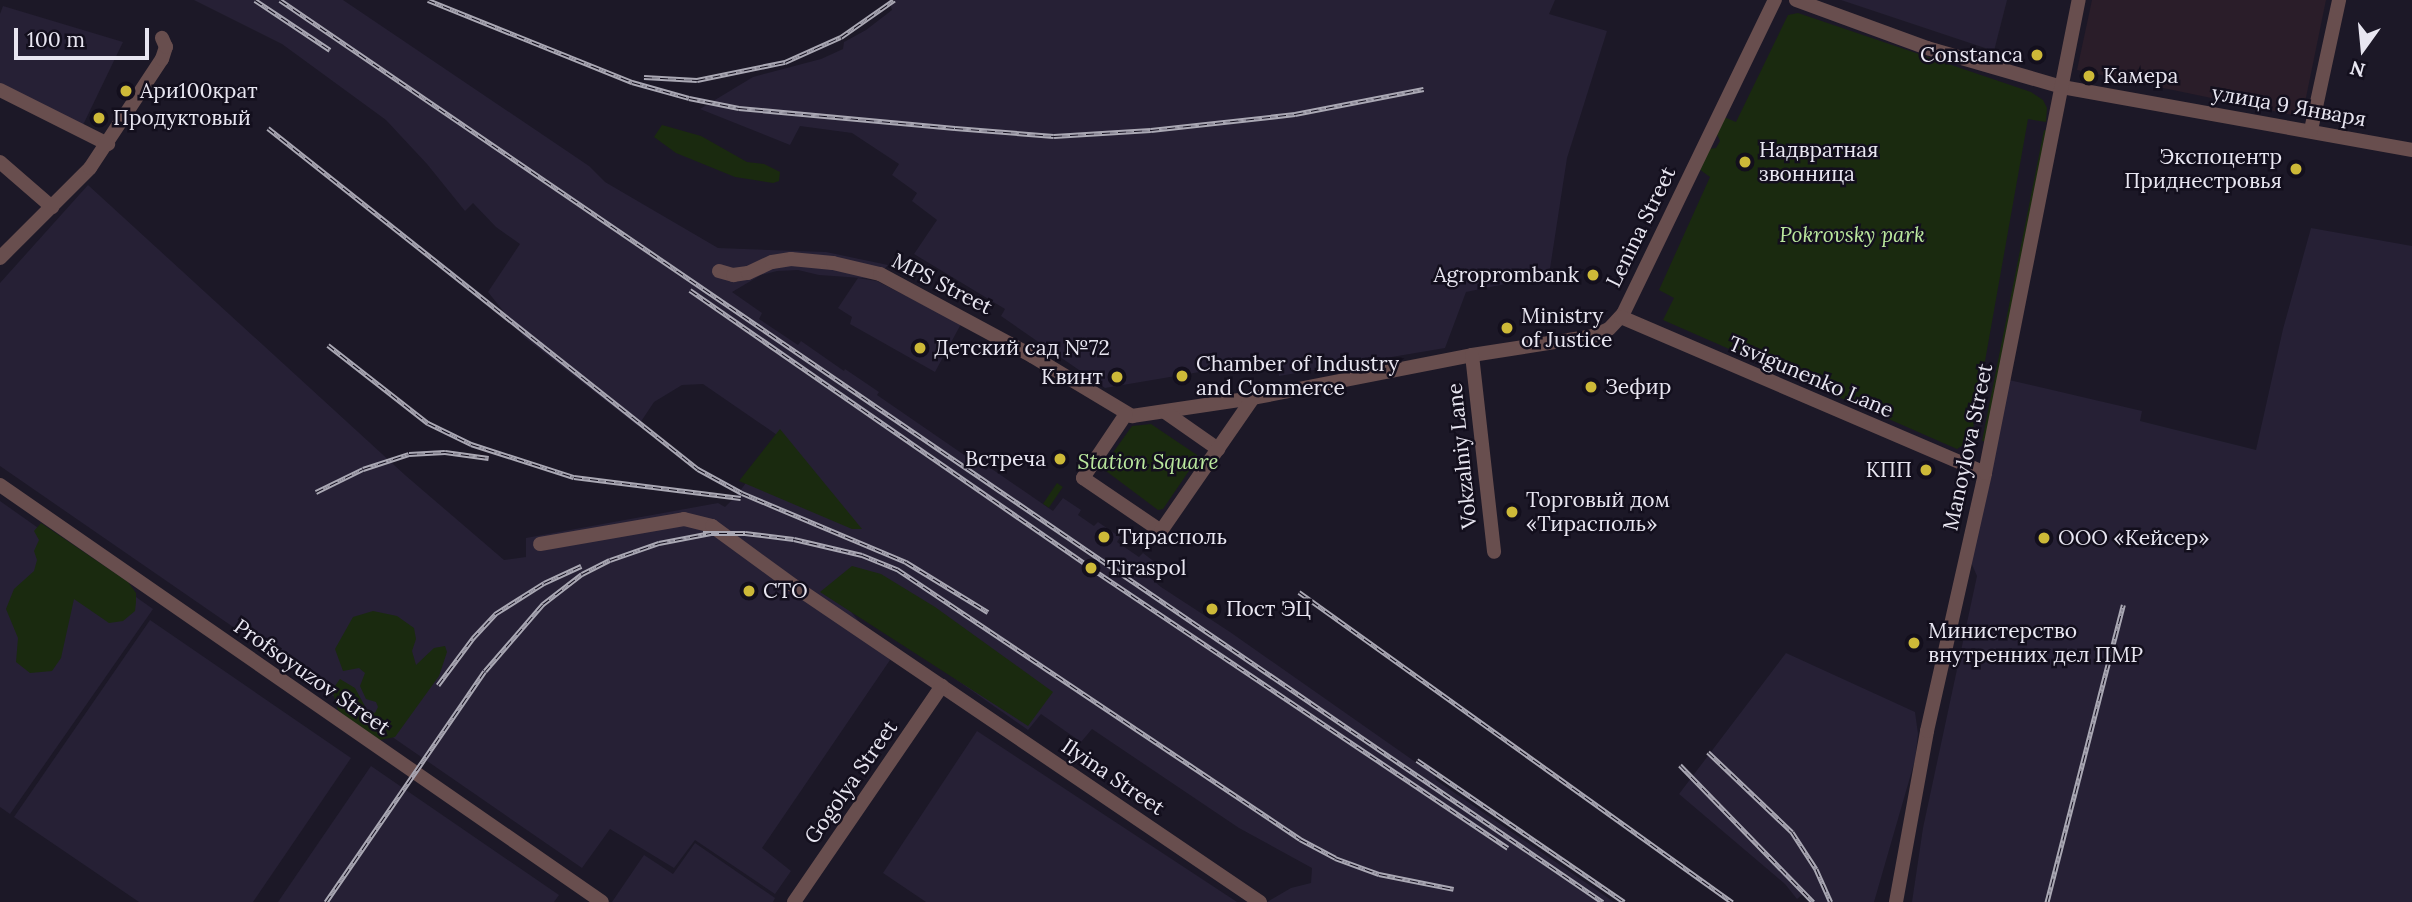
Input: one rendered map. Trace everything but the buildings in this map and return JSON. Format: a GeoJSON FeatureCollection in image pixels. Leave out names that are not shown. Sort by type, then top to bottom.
{"type":"FeatureCollection","features":[{"type":"Feature","properties":{"kind":"street","name":"Lenina Street"},"geometry":{"type":"LineString","coordinates":[[1126,414],[1142,416],[1253,398],[1604,332],[1621,317],[1775,0]]}},
{"type":"Feature","properties":{"kind":"street","name":"улица 9 Января"},"geometry":{"type":"LineString","coordinates":[[1796,0],[1927,48],[2062,87],[2412,150]]}},
{"type":"Feature","properties":{"kind":"street","name":"Manoylova Street"},"geometry":{"type":"LineString","coordinates":[[1896,902],[1927,731],[1985,473],[2079,0]]}},
{"type":"Feature","properties":{"kind":"street"},"geometry":{"type":"LineString","coordinates":[[2311,130],[2339,0]]}},
{"type":"Feature","properties":{"kind":"street"},"geometry":{"type":"LineString","coordinates":[[0,258],[90,168],[108,144],[162,59],[166,47],[162,38]]}},
{"type":"Feature","properties":{"kind":"street"},"geometry":{"type":"LineString","coordinates":[[0,90],[108,144]]}},
{"type":"Feature","properties":{"kind":"street"},"geometry":{"type":"LineString","coordinates":[[0,162],[52,207]]}},
{"type":"Feature","properties":{"kind":"street","name":"MPS Street"},"geometry":{"type":"LineString","coordinates":[[719,271],[733,275],[772,262],[791,259],[833,263],[880,274],[1032,355],[1126,414]]}},
{"type":"Feature","properties":{"kind":"street","name":"Tsvigunenko Lane"},"geometry":{"type":"LineString","coordinates":[[1621,317],[1985,473]]}},
{"type":"Feature","properties":{"kind":"street","name":"Vokzalniy Lane"},"geometry":{"type":"LineString","coordinates":[[1472,355],[1494,552]]}},
{"type":"Feature","properties":{"kind":"street"},"geometry":{"type":"LineString","coordinates":[[1126,414],[1083,478],[1161,531],[1253,398]]}},
{"type":"Feature","properties":{"kind":"street"},"geometry":{"type":"LineString","coordinates":[[1164,412],[1218,449]]}},
{"type":"Feature","properties":{"kind":"street","name":"Profsoyuzov Street"},"geometry":{"type":"LineString","coordinates":[[0,485],[602,902]]}},
{"type":"Feature","properties":{"kind":"street","name":"Ilyina Street"},"geometry":{"type":"LineString","coordinates":[[540,544],[684,519],[723,531],[794,586],[1260,902]]}},
{"type":"Feature","properties":{"kind":"street","name":"Gogolya Street"},"geometry":{"type":"LineString","coordinates":[[794,902],[942,686]]}},
{"type":"Feature","properties":{"kind":"shaded area"},"geometry":{"type":"Polygon","coordinates":[[[194,0],[343,0],[589,166],[605,182],[718,248],[826,252],[888,265],[876,279],[819,275],[798,270],[777,271],[761,275],[732,292],[762,313],[759,319],[798,345],[801,341],[844,371],[845,369],[879,392],[877,395],[986,470],[989,467],[1053,511],[1063,498],[1081,510],[1078,515],[1094,526],[1098,522],[1120,537],[1117,542],[1139,557],[1143,553],[1156,563],[1147,575],[1161,587],[1230,632],[1434,775],[1436,780],[1614,902],[1267,902],[1291,888],[1311,883],[1312,868],[1239,828],[1092,729],[1081,742],[1041,714],[1028,730],[840,598],[890,660],[762,848],[791,871],[775,894],[695,840],[674,868],[610,829],[582,868],[0,466],[0,283],[88,185],[405,475],[504,560],[526,557],[526,538],[718,503],[725,507],[780,437],[703,384],[682,385],[654,402],[638,426],[524,337],[488,292],[520,244],[496,227],[473,203],[465,211],[427,164],[386,120],[282,44],[194,0]]]}},
{"type":"Feature","properties":{"kind":"shaded area"},"geometry":{"type":"Polygon","coordinates":[[[889,0],[1555,0],[1549,14],[1607,31],[1567,158],[1549,275],[1466,292],[1445,348],[1279,376],[1276,359],[1105,388],[1001,316],[1005,309],[914,254],[937,220],[912,201],[917,193],[892,175],[899,164],[852,133],[800,126],[790,145],[700,109],[753,77],[821,59],[843,49],[844,42],[866,30],[892,10],[889,0]]]}},
{"type":"Feature","properties":{"kind":"shaded area"},"geometry":{"type":"Polygon","coordinates":[[[1841,0],[2007,0],[1994,51],[1841,0]]]}},
{"type":"Feature","properties":{"kind":"shaded area"},"geometry":{"type":"Polygon","coordinates":[[[2092,0],[2326,0],[2302,117],[2077,70],[2092,0]]]}},
{"type":"Feature","properties":{"kind":"shaded area"},"geometry":{"type":"Polygon","coordinates":[[[3,6],[123,42],[83,125],[0,85],[0,14],[3,6]]]}},
{"type":"Feature","properties":{"kind":"shaded area"},"geometry":{"type":"Polygon","coordinates":[[[2311,228],[2412,246],[2412,902],[1912,902],[1923,828],[1977,576],[1970,560],[2009,380],[2142,411],[2140,421],[2256,450],[2283,329],[2311,228]]]}},
{"type":"Feature","properties":{"kind":"shaded area","name":"Детский сад №72"},"geometry":{"type":"Polygon","coordinates":[[[858,278],[877,281],[961,324],[935,372],[850,324],[852,317],[838,308],[858,278]]]}},
{"type":"Feature","properties":{"kind":"shaded area"},"geometry":{"type":"Polygon","coordinates":[[[0,501],[153,609],[10,814],[0,807],[0,501]]]}},
{"type":"Feature","properties":{"kind":"shaded area"},"geometry":{"type":"Polygon","coordinates":[[[150,620],[351,758],[253,902],[139,902],[14,817],[150,620]]]}},
{"type":"Feature","properties":{"kind":"shaded area"},"geometry":{"type":"Polygon","coordinates":[[[1786,653],[1915,712],[1918,734],[1915,760],[1874,902],[1809,902],[1802,895],[1797,899],[1785,884],[1679,794],[1786,653]]]}},
{"type":"Feature","properties":{"kind":"shaded area"},"geometry":{"type":"Polygon","coordinates":[[[977,731],[1237,902],[926,902],[883,873],[977,731]]]}},
{"type":"Feature","properties":{"kind":"shaded area"},"geometry":{"type":"Polygon","coordinates":[[[371,766],[559,895],[554,902],[278,902],[371,766]]]}},
{"type":"Feature","properties":{"kind":"shaded area"},"geometry":{"type":"Polygon","coordinates":[[[695,843],[775,898],[773,902],[612,902],[644,855],[673,874],[695,843]]]}},
{"type":"Feature","properties":{"kind":"green space","name":"Pokrovsky park"},"geometry":{"type":"Polygon","coordinates":[[[1798,13],[2031,92],[2043,100],[2047,108],[2046,122],[2028,119],[1971,440],[1957,449],[1663,320],[1674,298],[1659,290],[1710,177],[1699,169],[1708,149],[1716,148],[1720,141],[1716,132],[1724,117],[1736,122],[1788,15],[1798,13]]]}},
{"type":"Feature","properties":{"kind":"green space"},"geometry":{"type":"Polygon","coordinates":[[[662,125],[701,136],[747,162],[764,164],[780,172],[779,181],[773,183],[735,177],[676,153],[654,137],[662,125]]]}},
{"type":"Feature","properties":{"kind":"green space"},"geometry":{"type":"Polygon","coordinates":[[[2044,130],[2048,131],[1987,442],[1982,441],[2044,130]]]}},
{"type":"Feature","properties":{"kind":"green space","name":"Station Square"},"geometry":{"type":"Polygon","coordinates":[[[1151,424],[1197,455],[1197,459],[1163,509],[1158,510],[1102,468],[1132,426],[1151,424]]]}},
{"type":"Feature","properties":{"kind":"green space"},"geometry":{"type":"Polygon","coordinates":[[[780,429],[862,529],[852,529],[739,481],[780,429]]]}},
{"type":"Feature","properties":{"kind":"green space"},"geometry":{"type":"Polygon","coordinates":[[[1057,483],[1063,487],[1049,508],[1043,504],[1057,483]]]}},
{"type":"Feature","properties":{"kind":"green space"},"geometry":{"type":"Polygon","coordinates":[[[41,523],[128,582],[136,593],[136,602],[135,611],[123,621],[109,623],[74,599],[61,658],[52,671],[30,673],[16,662],[18,638],[6,609],[14,589],[34,571],[37,560],[34,551],[39,540],[34,531],[41,523]]]}},
{"type":"Feature","properties":{"kind":"green space"},"geometry":{"type":"Polygon","coordinates":[[[852,566],[881,574],[935,607],[1053,692],[1028,726],[820,592],[852,566]]]}},
{"type":"Feature","properties":{"kind":"green space"},"geometry":{"type":"Polygon","coordinates":[[[373,611],[397,616],[414,628],[416,639],[412,651],[416,665],[434,648],[445,646],[447,652],[439,676],[395,737],[380,740],[352,723],[338,710],[332,690],[340,679],[355,688],[367,710],[375,713],[378,707],[376,702],[366,699],[360,686],[365,673],[359,668],[343,671],[335,649],[353,617],[373,611]]]}},
{"type":"Feature","properties":{"kind":"railway"},"geometry":{"type":"LineString","coordinates":[[255,0],[330,50]]}},
{"type":"Feature","properties":{"kind":"railway"},"geometry":{"type":"LineString","coordinates":[[280,0],[1603,902]]}},
{"type":"Feature","properties":{"kind":"railway"},"geometry":{"type":"LineString","coordinates":[[428,0],[632,82],[689,98],[739,108],[955,128],[1054,136],[1151,130],[1295,114],[1424,89]]}},
{"type":"Feature","properties":{"kind":"railway"},"geometry":{"type":"LineString","coordinates":[[644,77],[697,80],[785,62],[841,37],[894,0]]}},
{"type":"Feature","properties":{"kind":"railway"},"geometry":{"type":"LineString","coordinates":[[268,128],[698,469],[742,493],[906,562],[988,612]]}},
{"type":"Feature","properties":{"kind":"railway"},"geometry":{"type":"LineString","coordinates":[[690,290],[1091,568],[1508,848]]}},
{"type":"Feature","properties":{"kind":"railway"},"geometry":{"type":"LineString","coordinates":[[328,345],[428,423],[471,444],[574,477],[741,498]]}},
{"type":"Feature","properties":{"kind":"railway"},"geometry":{"type":"LineString","coordinates":[[316,492],[363,469],[409,454],[445,452],[489,458]]}},
{"type":"Feature","properties":{"kind":"railway"},"geometry":{"type":"LineString","coordinates":[[703,533],[745,533],[794,539],[862,555],[897,569],[1300,839],[1335,858],[1379,874],[1454,889]]}},
{"type":"Feature","properties":{"kind":"railway"},"geometry":{"type":"LineString","coordinates":[[326,902],[485,671],[543,604],[582,574],[610,560],[659,543],[711,533]]}},
{"type":"Feature","properties":{"kind":"railway"},"geometry":{"type":"LineString","coordinates":[[438,685],[473,638],[495,614],[544,583],[581,566]]}},
{"type":"Feature","properties":{"kind":"railway"},"geometry":{"type":"LineString","coordinates":[[1299,592],[1732,902]]}},
{"type":"Feature","properties":{"kind":"railway"},"geometry":{"type":"LineString","coordinates":[[2047,902],[2123,605]]}},
{"type":"Feature","properties":{"kind":"railway"},"geometry":{"type":"LineString","coordinates":[[1708,752],[1792,832],[1816,869],[1831,902]]}},
{"type":"Feature","properties":{"kind":"railway"},"geometry":{"type":"LineString","coordinates":[[1417,760],[1624,902]]}},
{"type":"Feature","properties":{"kind":"railway"},"geometry":{"type":"LineString","coordinates":[[1680,765],[1813,902]]}},
{"type":"Feature","properties":{"kind":"place","name":"Constanca"},"geometry":{"type":"Point","coordinates":[2037,55]}},
{"type":"Feature","properties":{"kind":"place","name":"Камера"},"geometry":{"type":"Point","coordinates":[2089,76]}},
{"type":"Feature","properties":{"kind":"place","name":"Ари100крат"},"geometry":{"type":"Point","coordinates":[126,91]}},
{"type":"Feature","properties":{"kind":"place","name":"Продуктовый"},"geometry":{"type":"Point","coordinates":[99,118]}},
{"type":"Feature","properties":{"kind":"place","name":"Надвратная звонница"},"geometry":{"type":"Point","coordinates":[1745,162]}},
{"type":"Feature","properties":{"kind":"place","name":"Экспоцентр Приднестровья"},"geometry":{"type":"Point","coordinates":[2296,169]}},
{"type":"Feature","properties":{"kind":"place","name":"Agroprombank"},"geometry":{"type":"Point","coordinates":[1593,275]}},
{"type":"Feature","properties":{"kind":"place","name":"Ministry of Justice"},"geometry":{"type":"Point","coordinates":[1507,328]}},
{"type":"Feature","properties":{"kind":"place","name":"Детский сад №72"},"geometry":{"type":"Point","coordinates":[920,348]}},
{"type":"Feature","properties":{"kind":"place","name":"Chamber of Industry and Commerce"},"geometry":{"type":"Point","coordinates":[1182,376]}},
{"type":"Feature","properties":{"kind":"place","name":"Квинт"},"geometry":{"type":"Point","coordinates":[1117,377]}},
{"type":"Feature","properties":{"kind":"place","name":"Зефир"},"geometry":{"type":"Point","coordinates":[1591,387]}},
{"type":"Feature","properties":{"kind":"place","name":"Встреча"},"geometry":{"type":"Point","coordinates":[1060,459]}},
{"type":"Feature","properties":{"kind":"place","name":"КПП"},"geometry":{"type":"Point","coordinates":[1926,470]}},
{"type":"Feature","properties":{"kind":"place","name":"Торговый дом «Тирасполь»"},"geometry":{"type":"Point","coordinates":[1512,512]}},
{"type":"Feature","properties":{"kind":"place","name":"Тирасполь"},"geometry":{"type":"Point","coordinates":[1104,537]}},
{"type":"Feature","properties":{"kind":"place","name":"ООО «Кейсер»"},"geometry":{"type":"Point","coordinates":[2044,538]}},
{"type":"Feature","properties":{"kind":"place","name":"Tiraspol"},"geometry":{"type":"Point","coordinates":[1091,568]}},
{"type":"Feature","properties":{"kind":"place","name":"СТО"},"geometry":{"type":"Point","coordinates":[749,591]}},
{"type":"Feature","properties":{"kind":"place","name":"Пост ЭЦ"},"geometry":{"type":"Point","coordinates":[1212,609]}},
{"type":"Feature","properties":{"kind":"place","name":"Министерство внутренних дел ПМР"},"geometry":{"type":"Point","coordinates":[1914,643]}}]}
